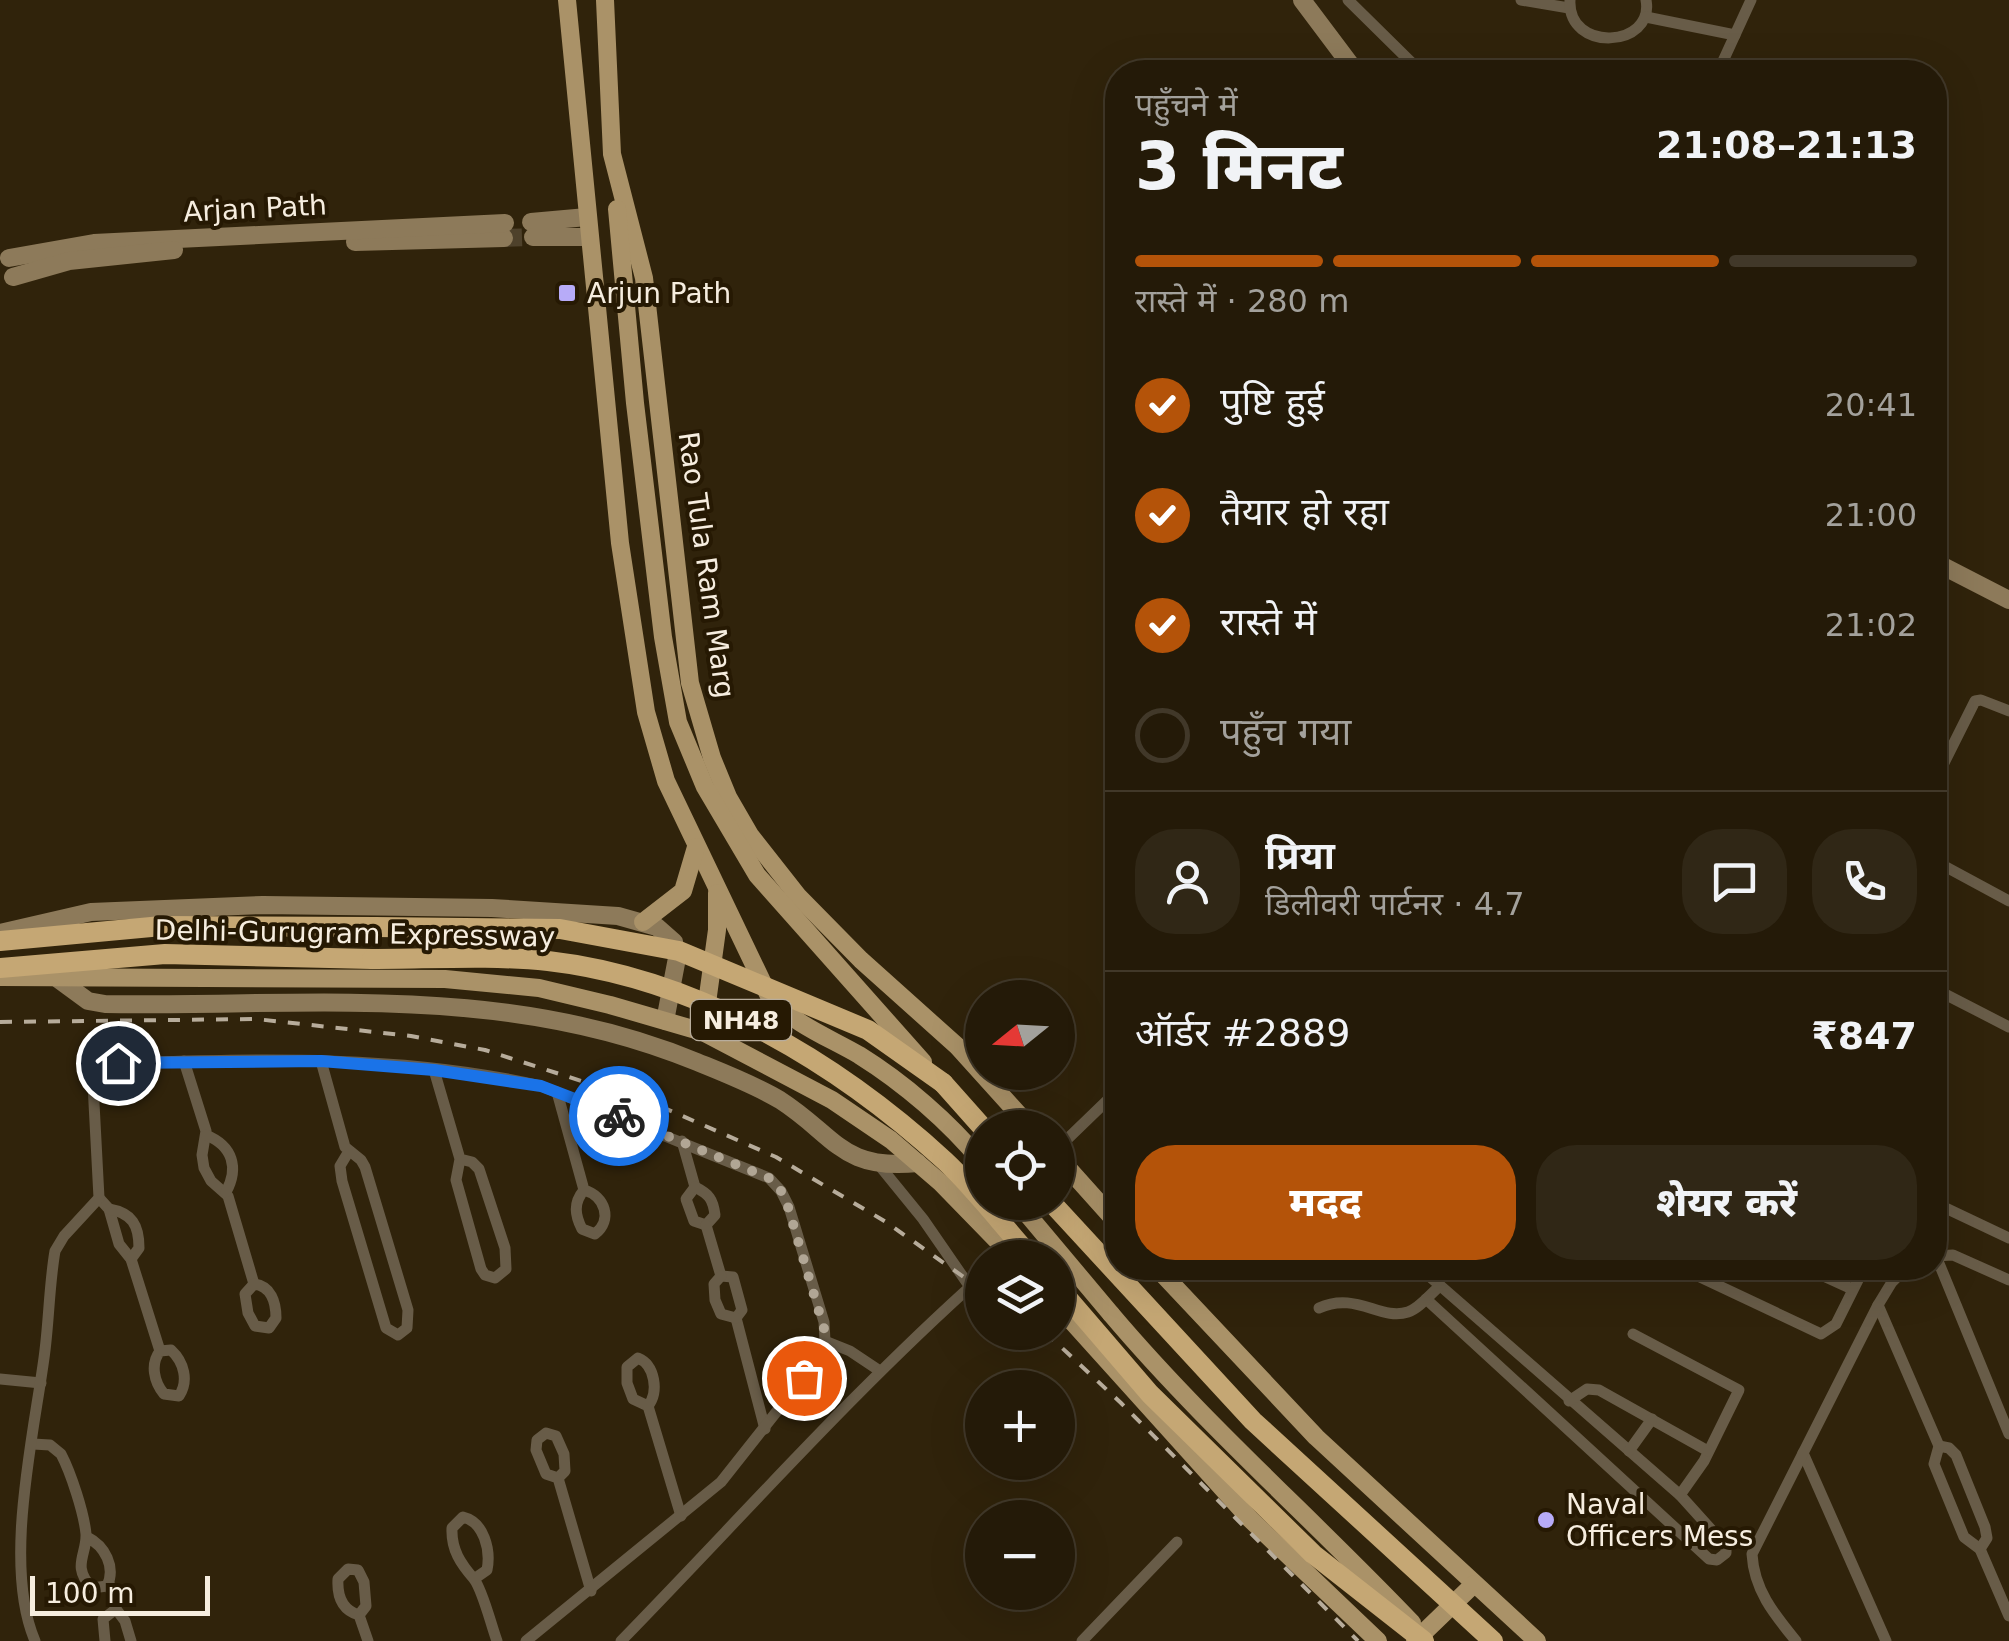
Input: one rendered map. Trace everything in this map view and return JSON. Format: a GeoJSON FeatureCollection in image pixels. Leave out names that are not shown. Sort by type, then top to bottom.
{"type":"FeatureCollection","features":[{"type":"Feature","properties":{"kind":"highway","name":"Delhi-Gurugram Expressway"},"geometry":{"type":"LineString","coordinates":[[0,942],[162,926],[560,929],[679,952],[868,1030],[943,1083],[967,1110]]}},
{"type":"Feature","properties":{"kind":"highway","name":"Delhi-Gurugram Expressway"},"geometry":{"type":"LineString","coordinates":[[0,968],[165,954],[548,962],[657,984],[745,1021],[826,1068],[945,1162],[1016,1240]]}},
{"type":"Feature","properties":{"kind":"highway"},"geometry":{"type":"LineString","coordinates":[[1068,1220],[1105,1261]]}},
{"type":"Feature","properties":{"kind":"highway"},"geometry":{"type":"LineString","coordinates":[[1123,1280],[1253,1421],[1493,1641]]}},
{"type":"Feature","properties":{"kind":"highway"},"geometry":{"type":"LineString","coordinates":[[1075,1307],[1150,1394],[1300,1541],[1427,1641]]}},
{"type":"Feature","properties":{"kind":"main road"},"geometry":{"type":"LineString","coordinates":[[567,0],[633,644],[646,712],[666,781],[752,965],[780,1008],[863,1058],[923,1103],[965,1145]]}},
{"type":"Feature","properties":{"kind":"main road","name":"Rao Tula Ram Marg"},"geometry":{"type":"LineString","coordinates":[[605,0],[612,154],[644,278],[690,683],[712,758],[728,798],[750,834],[798,896],[860,960],[957,1046],[1014,1110]]}},
{"type":"Feature","properties":{"kind":"main road"},"geometry":{"type":"LineString","coordinates":[[1302,0],[1347,60]]}},
{"type":"Feature","properties":{"kind":"main road"},"geometry":{"type":"LineString","coordinates":[[612,154],[635,403],[663,637],[678,722],[726,826],[756,875],[943,1083]]}},
{"type":"Feature","properties":{"kind":"main road"},"geometry":{"type":"LineString","coordinates":[[587,217],[532,229],[589,237]]}},
{"type":"Feature","properties":{"kind":"main road","name":"Arjan Path"},"geometry":{"type":"LineString","coordinates":[[6,269],[94,243],[505,230]]}},
{"type":"Feature","properties":{"kind":"main road"},"geometry":{"type":"LineString","coordinates":[[1947,568],[2009,600]]}},
{"type":"Feature","properties":{"kind":"main road"},"geometry":{"type":"LineString","coordinates":[[643,922],[683,891],[696,846]]}},
{"type":"Feature","properties":{"kind":"main road"},"geometry":{"type":"LineString","coordinates":[[703,1032],[717,930],[717,885]]}},
{"type":"Feature","properties":{"kind":"main road"},"geometry":{"type":"LineString","coordinates":[[0,933],[91,912],[263,905],[492,908],[618,916],[657,927],[674,942],[677,958],[665,1020]]}},
{"type":"Feature","properties":{"kind":"main road"},"geometry":{"type":"LineString","coordinates":[[0,977],[445,978],[540,988],[665,1020],[703,1032],[832,1100],[918,1163],[993,1240]]}},
{"type":"Feature","properties":{"kind":"main road"},"geometry":{"type":"LineString","coordinates":[[58,979],[88,1001],[104,1004],[422,1002],[520,1014],[595,1030],[682,1056],[778,1099],[843,1151],[880,1165],[918,1163]]}},
{"type":"Feature","properties":{"kind":"main road"},"geometry":{"type":"LineString","coordinates":[[1075,1176],[1105,1209]]}},
{"type":"Feature","properties":{"kind":"main road"},"geometry":{"type":"LineString","coordinates":[[1032,1220],[1111,1314],[1270,1484],[1336,1543],[1427,1641]]}},
{"type":"Feature","properties":{"kind":"main road"},"geometry":{"type":"LineString","coordinates":[[1168,1280],[1316,1437],[1537,1641]]}},
{"type":"Feature","properties":{"kind":"main road"},"geometry":{"type":"LineString","coordinates":[[1075,1325],[1250,1519],[1378,1641]]}},
{"type":"Feature","properties":{"kind":"main road"},"geometry":{"type":"LineString","coordinates":[[1415,1641],[1474,1584]]}},
{"type":"Feature","properties":{"kind":"street"},"geometry":{"type":"LineString","coordinates":[[1348,0],[1410,60]]}},
{"type":"Feature","properties":{"kind":"street"},"geometry":{"type":"LineString","coordinates":[[1521,0],[1570,4],[1582,30],[1609,40],[1629,34],[1646,16],[1646,0]]}},
{"type":"Feature","properties":{"kind":"street"},"geometry":{"type":"LineString","coordinates":[[1723,60],[1750,0]]}},
{"type":"Feature","properties":{"kind":"street"},"geometry":{"type":"LineString","coordinates":[[1646,16],[1735,34]]}},
{"type":"Feature","properties":{"kind":"street"},"geometry":{"type":"LineString","coordinates":[[1947,756],[1975,700],[2009,711]]}},
{"type":"Feature","properties":{"kind":"street"},"geometry":{"type":"LineString","coordinates":[[1947,867],[2009,901]]}},
{"type":"Feature","properties":{"kind":"street"},"geometry":{"type":"LineString","coordinates":[[1947,996],[2009,1027]]}},
{"type":"Feature","properties":{"kind":"street"},"geometry":{"type":"LineString","coordinates":[[321,1061],[348,1151],[340,1166],[342,1181],[386,1328],[398,1335],[408,1328],[408,1310],[365,1168],[358,1156],[348,1151]]}},
{"type":"Feature","properties":{"kind":"street"},"geometry":{"type":"LineString","coordinates":[[131,1260],[139,1248],[135,1224],[126,1214],[109,1209],[98,1198],[93,1084],[104,1066],[118,1063],[321,1061],[507,1078],[558,1092],[769,1178],[781,1191],[820,1308],[825,1341],[815,1363],[711,1492],[526,1641]]}},
{"type":"Feature","properties":{"kind":"street"},"geometry":{"type":"LineString","coordinates":[[184,1062],[206,1135],[204,1168],[211,1181],[226,1192],[254,1284]]}},
{"type":"Feature","properties":{"kind":"street"},"geometry":{"type":"LineString","coordinates":[[434,1070],[460,1159],[456,1180],[481,1268],[485,1275],[496,1278],[506,1269],[505,1248],[479,1169],[460,1159]]}},
{"type":"Feature","properties":{"kind":"street"},"geometry":{"type":"LineString","coordinates":[[558,1092],[584,1190]]}},
{"type":"Feature","properties":{"kind":"street"},"geometry":{"type":"LineString","coordinates":[[1075,1132],[1105,1103]]}},
{"type":"Feature","properties":{"kind":"street"},"geometry":{"type":"LineString","coordinates":[[206,1135],[225,1146],[232,1160],[234,1175],[226,1192]]}},
{"type":"Feature","properties":{"kind":"street"},"geometry":{"type":"LineString","coordinates":[[682,1141],[695,1187],[708,1194],[713,1203],[715,1215],[706,1225]]}},
{"type":"Feature","properties":{"kind":"street"},"geometry":{"type":"LineString","coordinates":[[880,1165],[965,1280]]}},
{"type":"Feature","properties":{"kind":"street"},"geometry":{"type":"LineString","coordinates":[[695,1187],[686,1199],[687,1208],[694,1220],[706,1225]]}},
{"type":"Feature","properties":{"kind":"street"},"geometry":{"type":"LineString","coordinates":[[35,1641],[25,1604],[21,1556],[55,1251],[98,1198]]}},
{"type":"Feature","properties":{"kind":"street"},"geometry":{"type":"LineString","coordinates":[[1947,1208],[2009,1238]]}},
{"type":"Feature","properties":{"kind":"street"},"geometry":{"type":"LineString","coordinates":[[109,1209],[120,1248],[131,1260],[160,1350]]}},
{"type":"Feature","properties":{"kind":"street"},"geometry":{"type":"LineString","coordinates":[[706,1225],[721,1276]]}},
{"type":"Feature","properties":{"kind":"street"},"geometry":{"type":"LineString","coordinates":[[1947,1256],[2009,1280]]}},
{"type":"Feature","properties":{"kind":"street"},"geometry":{"type":"LineString","coordinates":[[721,1276],[732,1277],[737,1284],[742,1306],[736,1318],[765,1429]]}},
{"type":"Feature","properties":{"kind":"street"},"geometry":{"type":"LineString","coordinates":[[721,1276],[714,1284],[715,1300],[722,1314],[736,1318]]}},
{"type":"Feature","properties":{"kind":"street"},"geometry":{"type":"LineString","coordinates":[[1433,1280],[1680,1495],[1726,1546],[1724,1556]]}},
{"type":"Feature","properties":{"kind":"street"},"geometry":{"type":"LineString","coordinates":[[1706,1280],[1821,1334],[1836,1324],[1857,1280]]}},
{"type":"Feature","properties":{"kind":"street"},"geometry":{"type":"LineString","coordinates":[[1832,1280],[1852,1289]]}},
{"type":"Feature","properties":{"kind":"street"},"geometry":{"type":"LineString","coordinates":[[1796,1641],[1762,1593],[1753,1570],[1752,1554],[1894,1280]]}},
{"type":"Feature","properties":{"kind":"street"},"geometry":{"type":"LineString","coordinates":[[1945,1280],[2009,1434]]}},
{"type":"Feature","properties":{"kind":"street"},"geometry":{"type":"LineString","coordinates":[[1319,1308],[1346,1301],[1402,1314],[1440,1286]]}},
{"type":"Feature","properties":{"kind":"street"},"geometry":{"type":"LineString","coordinates":[[621,1641],[880,1371],[965,1292]]}},
{"type":"Feature","properties":{"kind":"street"},"geometry":{"type":"LineString","coordinates":[[1426,1298],[1709,1560],[1752,1554]]}},
{"type":"Feature","properties":{"kind":"street"},"geometry":{"type":"LineString","coordinates":[[1878,1306],[1938,1446],[1934,1464],[1964,1537],[1980,1550],[2009,1616]]}},
{"type":"Feature","properties":{"kind":"street"},"geometry":{"type":"LineString","coordinates":[[1632,1334],[1738,1388],[1708,1451],[1680,1495]]}},
{"type":"Feature","properties":{"kind":"street"},"geometry":{"type":"LineString","coordinates":[[825,1341],[880,1371]]}},
{"type":"Feature","properties":{"kind":"street"},"geometry":{"type":"LineString","coordinates":[[1526,1388],[1535,1371]]}},
{"type":"Feature","properties":{"kind":"street"},"geometry":{"type":"LineString","coordinates":[[0,1380],[40,1384]]}},
{"type":"Feature","properties":{"kind":"street"},"geometry":{"type":"LineString","coordinates":[[1568,1401],[1594,1389],[1708,1451]]}},
{"type":"Feature","properties":{"kind":"street"},"geometry":{"type":"LineString","coordinates":[[648,1406],[681,1516]]}},
{"type":"Feature","properties":{"kind":"street"},"geometry":{"type":"LineString","coordinates":[[1628,1451],[1652,1419]]}},
{"type":"Feature","properties":{"kind":"street"},"geometry":{"type":"LineString","coordinates":[[33,1444],[50,1445],[61,1454],[87,1537],[80,1558],[85,1579],[92,1588],[104,1588],[109,1583]]}},
{"type":"Feature","properties":{"kind":"street"},"geometry":{"type":"LineString","coordinates":[[1938,1446],[1950,1448],[1956,1455],[1985,1527],[1986,1538],[1980,1550]]}},
{"type":"Feature","properties":{"kind":"street"},"geometry":{"type":"LineString","coordinates":[[1803,1453],[1886,1641]]}},
{"type":"Feature","properties":{"kind":"street"},"geometry":{"type":"LineString","coordinates":[[558,1478],[591,1590]]}},
{"type":"Feature","properties":{"kind":"street"},"geometry":{"type":"LineString","coordinates":[[474,1579],[487,1570],[489,1555],[480,1530],[472,1519],[463,1517],[454,1524],[451,1535],[464,1570],[474,1579],[497,1641]]}},
{"type":"Feature","properties":{"kind":"street"},"geometry":{"type":"LineString","coordinates":[[87,1537],[104,1552],[116,1609],[125,1621],[131,1641]]}},
{"type":"Feature","properties":{"kind":"street"},"geometry":{"type":"LineString","coordinates":[[1082,1641],[1177,1542]]}},
{"type":"Feature","properties":{"kind":"street"},"geometry":{"type":"LineString","coordinates":[[104,1641],[102,1619],[116,1609]]}},
{"type":"Feature","properties":{"kind":"street"},"geometry":{"type":"LineString","coordinates":[[359,1615],[368,1641]]}},
{"type":"Feature","properties":{"kind":"tunnel"},"geometry":{"type":"LineString","coordinates":[[504,238],[533,237]]}},
{"type":"Feature","properties":{"kind":"railway"},"geometry":{"type":"LineString","coordinates":[[0,1022],[256,1019],[411,1036],[485,1050],[662,1107],[776,1157],[886,1222],[965,1278]]}},
{"type":"Feature","properties":{"kind":"railway"},"geometry":{"type":"LineString","coordinates":[[1064,1350],[1358,1641]]}},
{"type":"Feature","properties":{"kind":"way so far"},"geometry":{"type":"LineString","coordinates":[[619,1116],[769,1178],[786,1198],[825,1332],[821,1351],[804,1378]]}},
{"type":"Feature","properties":{"kind":"place","name":"Arjun Path"},"geometry":{"type":"Point","coordinates":[567,293]}},
{"type":"Feature","properties":{"kind":"place","name":"Naval Officers Mess"},"geometry":{"type":"Point","coordinates":[1546,1520]}},
{"type":"Feature","properties":{"kind":"route"},"geometry":{"type":"LineString","coordinates":[[118,1063],[321,1061],[434,1070],[541,1086],[619,1116]]}}]}
